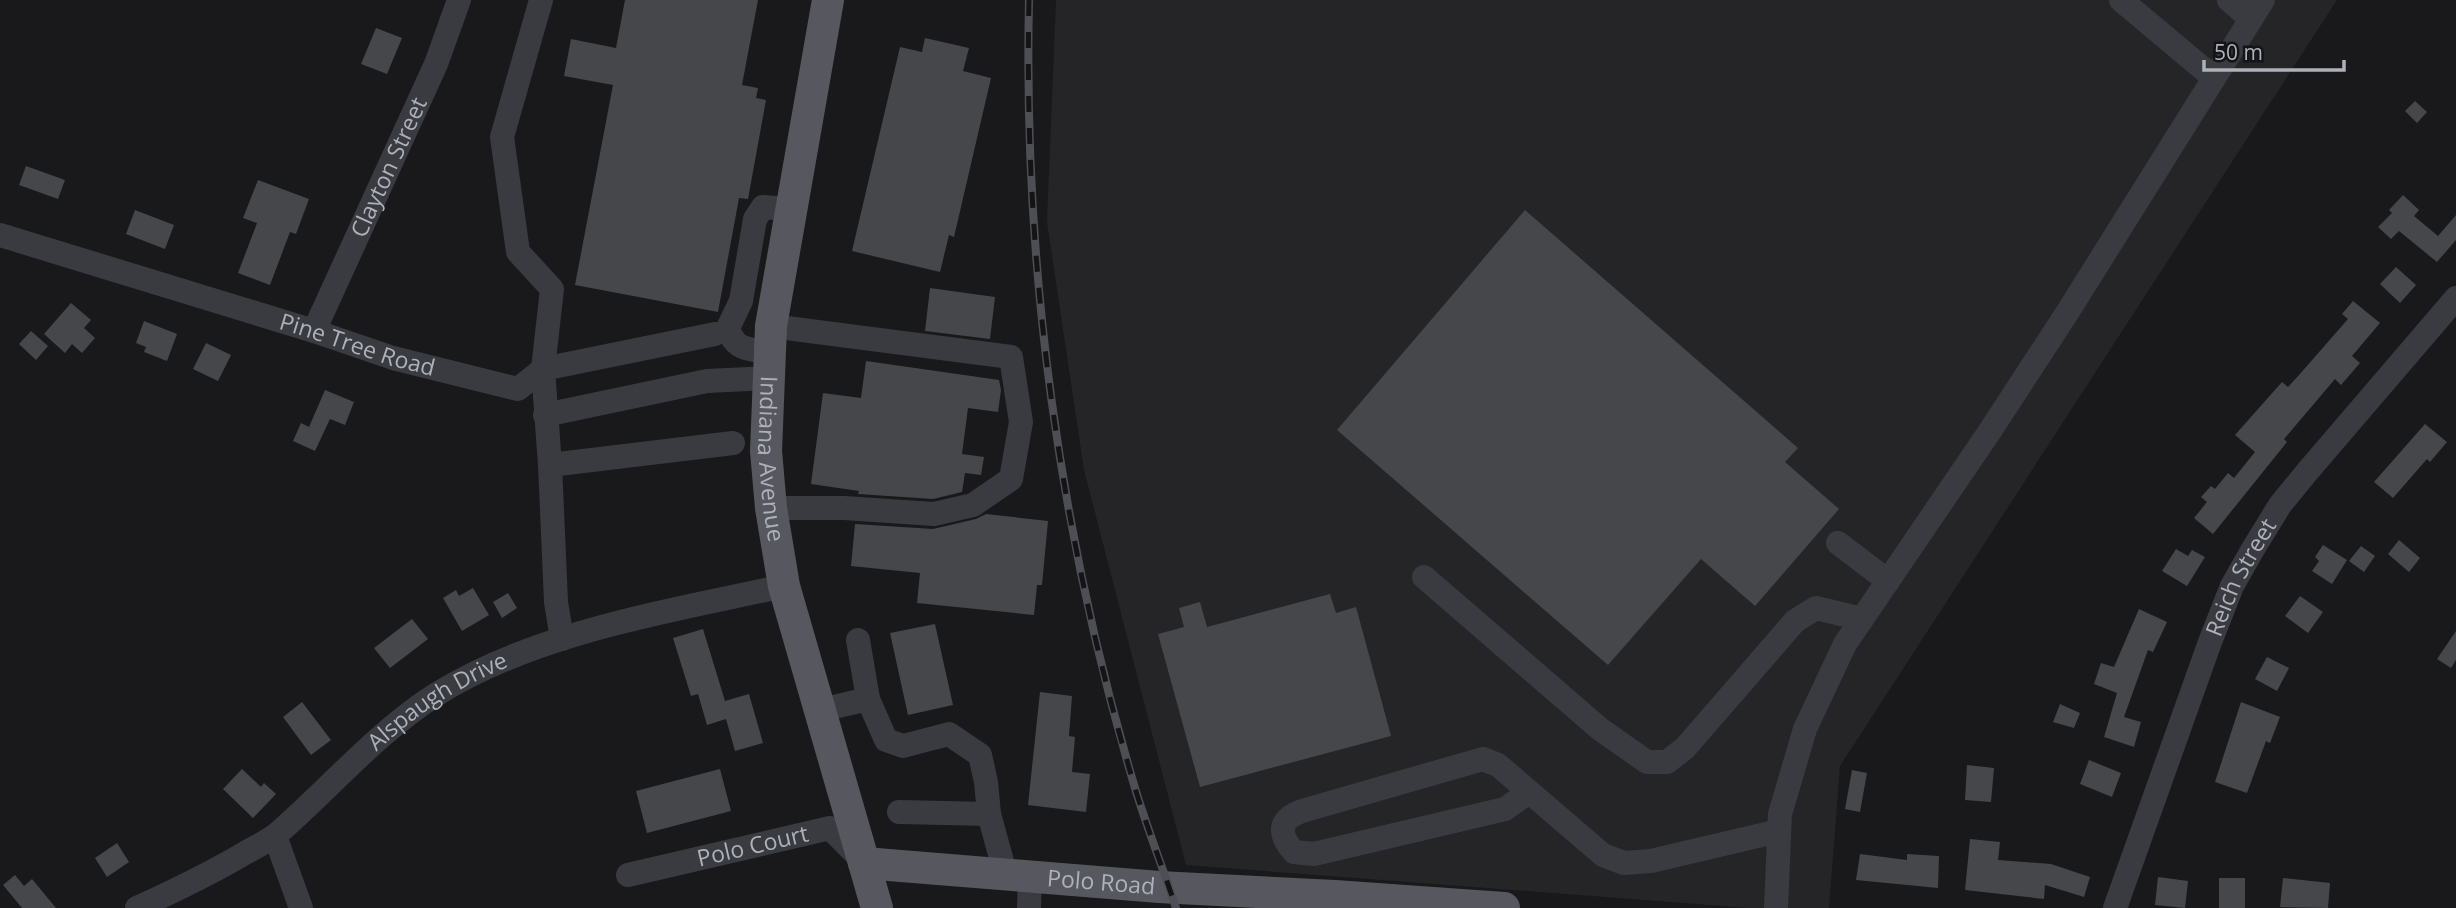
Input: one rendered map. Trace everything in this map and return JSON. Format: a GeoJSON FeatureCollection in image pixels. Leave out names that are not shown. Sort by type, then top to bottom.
{"type":"FeatureCollection","features":[{"type":"Feature","properties":{"kind":"main road","name":"Indiana Avenue"},"geometry":{"type":"LineString","coordinates":[[828,0],[790,209],[769,353],[766,451],[771,508],[784,586],[877,908]]}},
{"type":"Feature","properties":{"kind":"main road","name":"Polo Road"},"geometry":{"type":"LineString","coordinates":[[864,863],[1022,887],[1159,887],[1337,902],[1504,908]]}},
{"type":"Feature","properties":{"kind":"street","name":"Clayton Street"},"geometry":{"type":"LineString","coordinates":[[314,331],[436,64],[459,0]]}},
{"type":"Feature","properties":{"kind":"street"},"geometry":{"type":"LineString","coordinates":[[541,0],[502,137],[518,252],[552,289],[543,369],[556,602],[562,639]]}},
{"type":"Feature","properties":{"kind":"street"},"geometry":{"type":"LineString","coordinates":[[2121,0],[2214,78]]}},
{"type":"Feature","properties":{"kind":"street"},"geometry":{"type":"LineString","coordinates":[[1776,908],[1780,814],[1805,729],[1845,644],[2060,324],[2257,10],[2229,0]]}},
{"type":"Feature","properties":{"kind":"street"},"geometry":{"type":"LineString","coordinates":[[771,508],[844,508],[934,514],[973,505],[1011,479],[1021,422],[1011,357],[769,353],[738,346],[728,328],[741,301],[755,219],[763,207],[790,209]]}},
{"type":"Feature","properties":{"kind":"street","name":"Pine Tree Road"},"geometry":{"type":"LineString","coordinates":[[0,235],[314,331],[393,358],[518,388],[543,369],[715,334]]}},
{"type":"Feature","properties":{"kind":"street","name":"Reich Street"},"geometry":{"type":"LineString","coordinates":[[2115,908],[2210,642],[2232,586],[2253,548],[2280,505],[2300,480],[2456,298]]}},
{"type":"Feature","properties":{"kind":"street"},"geometry":{"type":"LineString","coordinates":[[545,415],[707,381],[769,353]]}},
{"type":"Feature","properties":{"kind":"street"},"geometry":{"type":"LineString","coordinates":[[550,465],[733,443]]}},
{"type":"Feature","properties":{"kind":"street"},"geometry":{"type":"LineString","coordinates":[[1838,543],[1888,580]]}},
{"type":"Feature","properties":{"kind":"street"},"geometry":{"type":"LineString","coordinates":[[1424,577],[1600,729],[1647,762],[1667,762],[1685,748],[1794,621],[1816,608],[1862,619]]}},
{"type":"Feature","properties":{"kind":"street","name":"Alspaugh Drive"},"geometry":{"type":"LineString","coordinates":[[136,908],[208,875],[275,836],[400,721],[435,695],[471,674],[562,639],[784,586]]}},
{"type":"Feature","properties":{"kind":"street"},"geometry":{"type":"LineString","coordinates":[[858,640],[868,699],[886,740],[903,746],[949,734],[980,755],[989,814],[1022,887]]}},
{"type":"Feature","properties":{"kind":"street"},"geometry":{"type":"LineString","coordinates":[[821,710],[868,699]]}},
{"type":"Feature","properties":{"kind":"street"},"geometry":{"type":"LineString","coordinates":[[1529,792],[1505,809],[1314,854],[1294,852],[1285,842],[1282,832],[1285,821],[1302,811],[1483,759],[1498,765],[1603,855],[1625,863],[1651,861],[1779,831]]}},
{"type":"Feature","properties":{"kind":"street"},"geometry":{"type":"LineString","coordinates":[[899,812],[989,814]]}},
{"type":"Feature","properties":{"kind":"street","name":"Polo Court"},"geometry":{"type":"LineString","coordinates":[[628,875],[830,828],[864,863]]}},
{"type":"Feature","properties":{"kind":"street"},"geometry":{"type":"LineString","coordinates":[[275,836],[302,908]]}},
{"type":"Feature","properties":{"kind":"shaded area"},"geometry":{"type":"Polygon","coordinates":[[[1056,0],[2337,0],[1840,766],[1829,908],[1749,908],[1186,865],[1084,470],[1047,222],[1056,0]]]}},
{"type":"Feature","properties":{"kind":"building"},"geometry":{"type":"Polygon","coordinates":[[[625,0],[758,0],[742,85],[758,88],[756,98],[766,100],[748,199],[739,198],[718,312],[575,285],[613,85],[564,76],[571,39],[616,48],[625,0]]]}},
{"type":"Feature","properties":{"kind":"building"},"geometry":{"type":"Polygon","coordinates":[[[376,28],[402,38],[387,74],[361,64],[376,28]]]}},
{"type":"Feature","properties":{"kind":"building"},"geometry":{"type":"Polygon","coordinates":[[[925,38],[969,48],[963,71],[991,78],[954,237],[949,235],[940,272],[852,251],[900,47],[922,52],[925,38]]]}},
{"type":"Feature","properties":{"kind":"building"},"geometry":{"type":"Polygon","coordinates":[[[2415,101],[2427,112],[2417,123],[2405,111],[2415,101]]]}},
{"type":"Feature","properties":{"kind":"building"},"geometry":{"type":"Polygon","coordinates":[[[26,166],[65,180],[58,199],[19,185],[26,166]]]}},
{"type":"Feature","properties":{"kind":"building"},"geometry":{"type":"Polygon","coordinates":[[[258,180],[309,199],[296,234],[290,232],[270,285],[238,273],[257,223],[243,218],[258,180]]]}},
{"type":"Feature","properties":{"kind":"building"},"geometry":{"type":"Polygon","coordinates":[[[2403,195],[2419,210],[2414,216],[2438,236],[2456,215],[2456,240],[2437,262],[2399,231],[2391,239],[2378,227],[2392,213],[2389,210],[2403,195]]]}},
{"type":"Feature","properties":{"kind":"building"},"geometry":{"type":"Polygon","coordinates":[[[135,210],[174,225],[165,249],[126,234],[135,210]]]}},
{"type":"Feature","properties":{"kind":"building"},"geometry":{"type":"Polygon","coordinates":[[[1525,210],[1798,448],[1785,462],[1839,509],[1755,606],[1701,559],[1608,665],[1337,430],[1525,210]]]}},
{"type":"Feature","properties":{"kind":"building"},"geometry":{"type":"Polygon","coordinates":[[[2396,267],[2416,285],[2400,303],[2380,284],[2396,267]]]}},
{"type":"Feature","properties":{"kind":"building"},"geometry":{"type":"Polygon","coordinates":[[[930,288],[995,297],[990,339],[925,331],[930,288]]]}},
{"type":"Feature","properties":{"kind":"building"},"geometry":{"type":"Polygon","coordinates":[[[2353,301],[2380,323],[2352,356],[2360,363],[2341,385],[2335,379],[2284,439],[2287,442],[2213,534],[2194,518],[2207,502],[2201,497],[2211,486],[2215,489],[2228,473],[2234,478],[2255,452],[2235,435],[2282,382],[2288,387],[2299,375],[2348,319],[2342,314],[2353,301]]]}},
{"type":"Feature","properties":{"kind":"building"},"geometry":{"type":"Polygon","coordinates":[[[71,303],[91,320],[84,328],[95,338],[82,353],[72,344],[65,353],[44,334],[71,303]]]}},
{"type":"Feature","properties":{"kind":"building"},"geometry":{"type":"Polygon","coordinates":[[[144,321],[177,334],[167,361],[144,352],[146,347],[136,343],[144,321]]]}},
{"type":"Feature","properties":{"kind":"building"},"geometry":{"type":"Polygon","coordinates":[[[31,331],[48,346],[36,360],[19,344],[31,331]]]}},
{"type":"Feature","properties":{"kind":"building"},"geometry":{"type":"Polygon","coordinates":[[[206,343],[231,355],[218,381],[193,369],[206,343]]]}},
{"type":"Feature","properties":{"kind":"building"},"geometry":{"type":"Polygon","coordinates":[[[866,361],[999,380],[1001,390],[998,412],[968,408],[962,454],[984,457],[981,475],[965,473],[962,492],[933,499],[858,494],[859,491],[811,484],[823,393],[861,398],[866,361]]]}},
{"type":"Feature","properties":{"kind":"building"},"geometry":{"type":"Polygon","coordinates":[[[325,390],[354,402],[345,425],[330,419],[315,451],[293,441],[301,423],[309,427],[325,390]]]}},
{"type":"Feature","properties":{"kind":"building"},"geometry":{"type":"Polygon","coordinates":[[[2425,424],[2447,442],[2430,462],[2427,459],[2393,498],[2374,482],[2425,424]]]}},
{"type":"Feature","properties":{"kind":"building"},"geometry":{"type":"Polygon","coordinates":[[[986,514],[1048,521],[1042,585],[1037,585],[1034,615],[917,603],[920,573],[851,566],[855,524],[933,529],[986,514]]]}},
{"type":"Feature","properties":{"kind":"building"},"geometry":{"type":"Polygon","coordinates":[[[2399,540],[2420,558],[2409,572],[2388,554],[2399,540]]]}},
{"type":"Feature","properties":{"kind":"building"},"geometry":{"type":"Polygon","coordinates":[[[2323,545],[2347,560],[2332,584],[2312,571],[2319,561],[2315,557],[2323,545]]]}},
{"type":"Feature","properties":{"kind":"building"},"geometry":{"type":"Polygon","coordinates":[[[2361,546],[2375,556],[2364,572],[2349,561],[2361,546]]]}},
{"type":"Feature","properties":{"kind":"building"},"geometry":{"type":"Polygon","coordinates":[[[2176,549],[2188,556],[2192,550],[2205,557],[2187,586],[2162,571],[2176,549]]]}},
{"type":"Feature","properties":{"kind":"building"},"geometry":{"type":"Polygon","coordinates":[[[473,588],[489,615],[462,631],[443,598],[456,590],[459,596],[473,588]]]}},
{"type":"Feature","properties":{"kind":"building"},"geometry":{"type":"Polygon","coordinates":[[[508,593],[517,608],[502,618],[493,602],[508,593]]]}},
{"type":"Feature","properties":{"kind":"building"},"geometry":{"type":"Polygon","coordinates":[[[1330,594],[1336,613],[1356,607],[1391,736],[1200,787],[1158,634],[1184,627],[1179,608],[1200,602],[1207,627],[1330,594]]]}},
{"type":"Feature","properties":{"kind":"building"},"geometry":{"type":"Polygon","coordinates":[[[2300,596],[2323,612],[2308,633],[2285,616],[2300,596]]]}},
{"type":"Feature","properties":{"kind":"building"},"geometry":{"type":"Polygon","coordinates":[[[2139,609],[2167,622],[2153,652],[2148,650],[2124,717],[2141,722],[2134,747],[2104,737],[2117,693],[2094,684],[2101,663],[2114,667],[2139,609]]]}},
{"type":"Feature","properties":{"kind":"building"},"geometry":{"type":"Polygon","coordinates":[[[412,619],[428,639],[390,668],[374,648],[412,619]]]}},
{"type":"Feature","properties":{"kind":"building"},"geometry":{"type":"Polygon","coordinates":[[[935,624],[953,705],[908,715],[890,633],[935,624]]]}},
{"type":"Feature","properties":{"kind":"building"},"geometry":{"type":"Polygon","coordinates":[[[703,629],[725,701],[749,694],[763,743],[735,751],[726,719],[707,725],[698,694],[691,696],[673,638],[703,629]]]}},
{"type":"Feature","properties":{"kind":"building"},"geometry":{"type":"Polygon","coordinates":[[[2456,631],[2456,660],[2451,668],[2437,659],[2456,631]]]}},
{"type":"Feature","properties":{"kind":"building"},"geometry":{"type":"Polygon","coordinates":[[[2267,657],[2289,668],[2277,691],[2255,679],[2267,657]]]}},
{"type":"Feature","properties":{"kind":"building"},"geometry":{"type":"Polygon","coordinates":[[[1040,692],[1072,696],[1069,736],[1075,737],[1072,772],[1090,774],[1086,812],[1028,805],[1040,692]]]}},
{"type":"Feature","properties":{"kind":"building"},"geometry":{"type":"Polygon","coordinates":[[[302,702],[331,740],[311,755],[283,717],[302,702]]]}},
{"type":"Feature","properties":{"kind":"building"},"geometry":{"type":"Polygon","coordinates":[[[2241,702],[2280,717],[2270,743],[2266,741],[2247,793],[2215,782],[2241,702]]]}},
{"type":"Feature","properties":{"kind":"building"},"geometry":{"type":"Polygon","coordinates":[[[2060,704],[2080,713],[2074,728],[2053,722],[2060,704]]]}},
{"type":"Feature","properties":{"kind":"building"},"geometry":{"type":"Polygon","coordinates":[[[2089,760],[2121,773],[2112,797],[2080,784],[2089,760]]]}},
{"type":"Feature","properties":{"kind":"building"},"geometry":{"type":"Polygon","coordinates":[[[1967,765],[1994,768],[1991,802],[1965,800],[1967,765]]]}},
{"type":"Feature","properties":{"kind":"building"},"geometry":{"type":"Polygon","coordinates":[[[242,769],[261,787],[264,783],[276,794],[253,818],[223,789],[242,769]]]}},
{"type":"Feature","properties":{"kind":"building"},"geometry":{"type":"Polygon","coordinates":[[[720,769],[731,811],[647,833],[636,791],[720,769]]]}},
{"type":"Feature","properties":{"kind":"building"},"geometry":{"type":"Polygon","coordinates":[[[1852,770],[1867,773],[1860,812],[1845,809],[1852,770]]]}},
{"type":"Feature","properties":{"kind":"building"},"geometry":{"type":"Polygon","coordinates":[[[1970,839],[2000,842],[1998,860],[2051,864],[2090,877],[2084,897],[2045,885],[2044,899],[1965,890],[1970,839]]]}},
{"type":"Feature","properties":{"kind":"building"},"geometry":{"type":"Polygon","coordinates":[[[117,843],[129,862],[107,877],[95,858],[117,843]]]}},
{"type":"Feature","properties":{"kind":"building"},"geometry":{"type":"Polygon","coordinates":[[[1860,854],[1907,860],[1907,854],[1939,856],[1938,888],[1856,880],[1860,854]]]}},
{"type":"Feature","properties":{"kind":"building"},"geometry":{"type":"Polygon","coordinates":[[[15,875],[24,886],[32,879],[56,908],[22,908],[3,885],[15,875]]]}},
{"type":"Feature","properties":{"kind":"building"},"geometry":{"type":"Polygon","coordinates":[[[2158,877],[2188,881],[2185,908],[2155,905],[2158,877]]]}},
{"type":"Feature","properties":{"kind":"building"},"geometry":{"type":"Polygon","coordinates":[[[2219,878],[2245,878],[2245,908],[2219,908],[2219,878]]]}},
{"type":"Feature","properties":{"kind":"building"},"geometry":{"type":"Polygon","coordinates":[[[2283,878],[2330,883],[2328,908],[2280,907],[2283,878]]]}},
{"type":"Feature","properties":{"kind":"railway"},"geometry":{"type":"LineString","coordinates":[[1029,0],[1032,199],[1051,398],[1066,497],[1108,692],[1140,803],[1176,908]]}}]}
